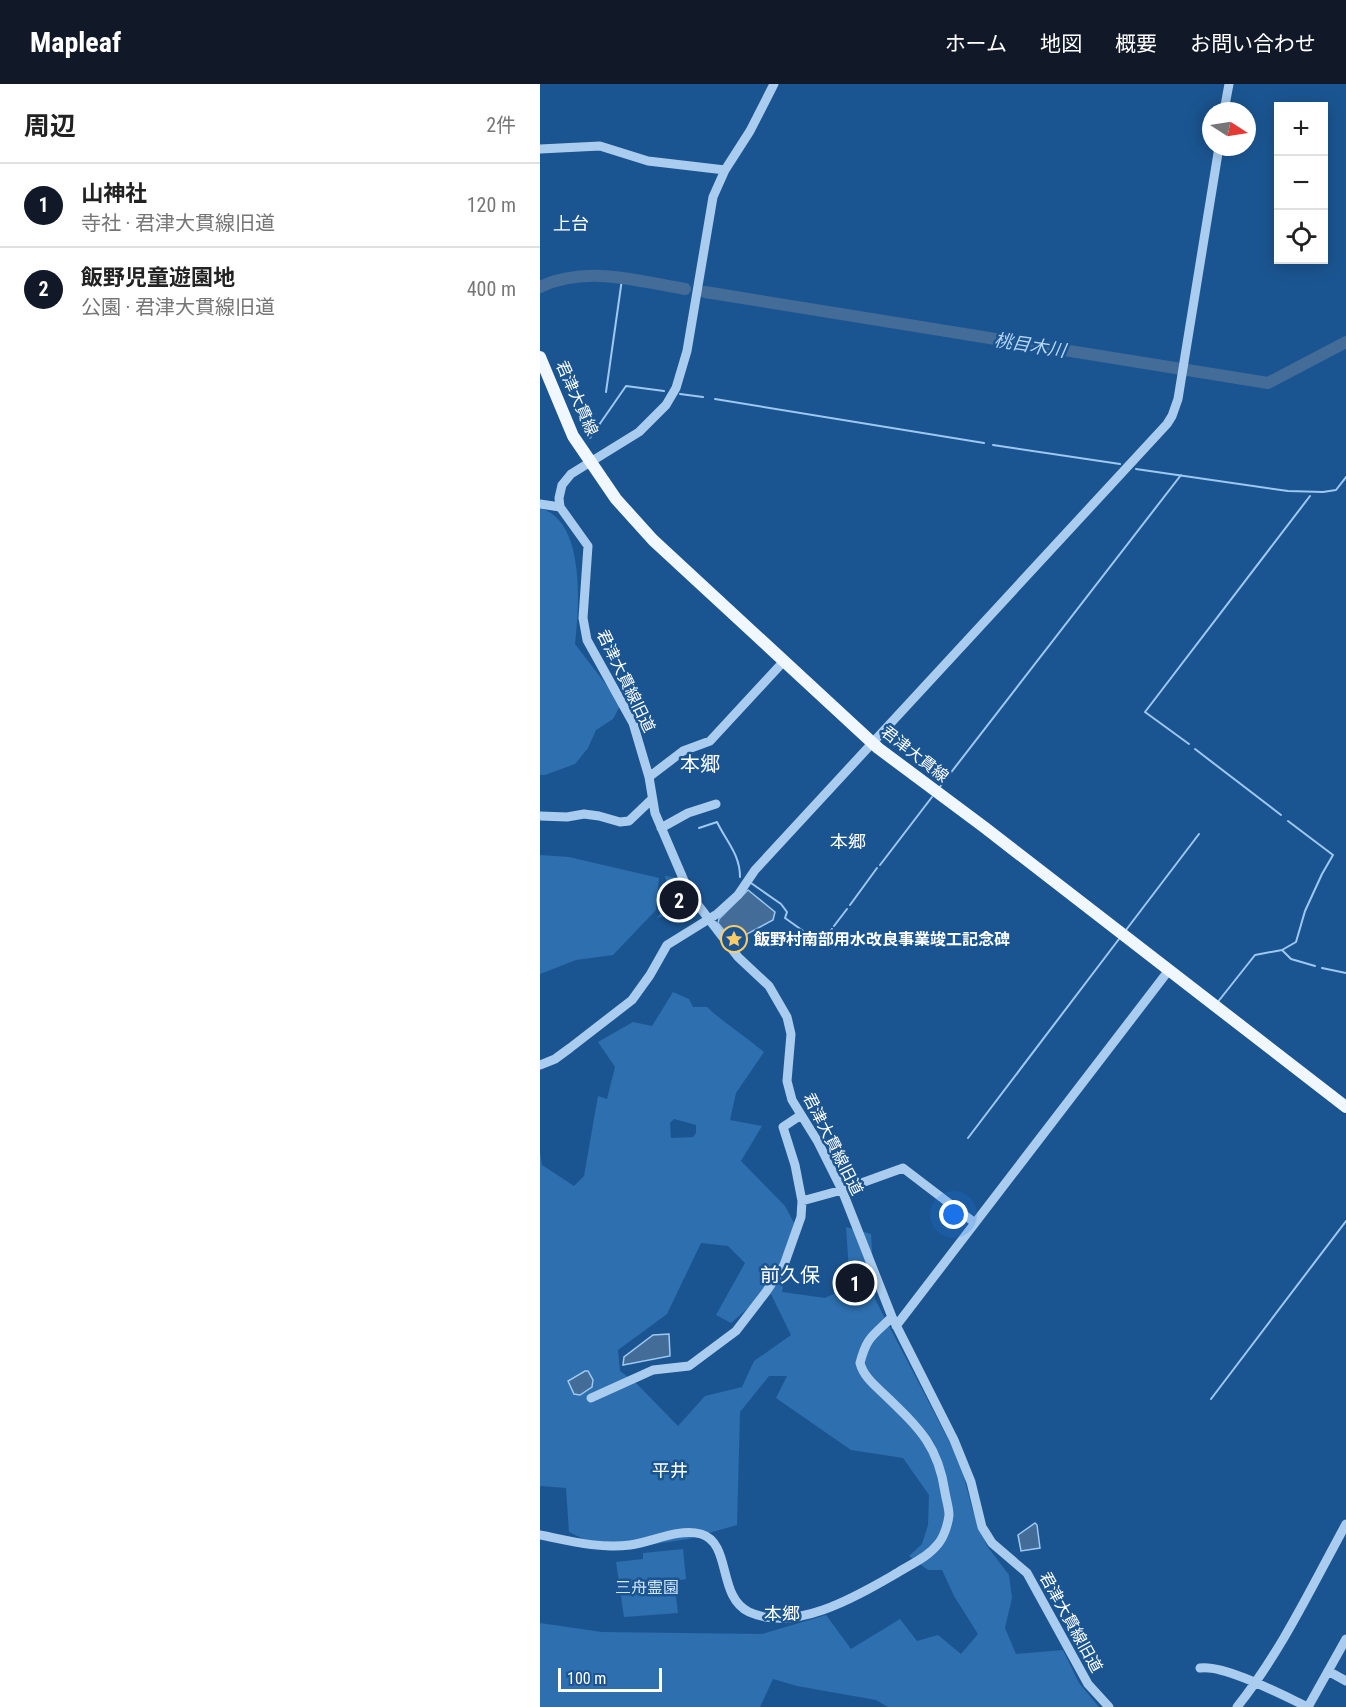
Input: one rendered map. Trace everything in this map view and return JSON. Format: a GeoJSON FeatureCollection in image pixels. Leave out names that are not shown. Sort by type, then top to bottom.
{"type":"FeatureCollection","features":[{"type":"Feature","properties":{"kind":"main road","name":"君津大貫線"},"geometry":{"type":"LineString","coordinates":[[540,357],[573,435],[631,518],[784,661],[872,742],[1346,1107]]}},
{"type":"Feature","properties":{"kind":"street"},"geometry":{"type":"LineString","coordinates":[[540,504],[560,507],[559,498],[562,485],[571,474],[639,432],[666,405],[676,388],[687,351],[713,197],[725,170],[750,131],[774,84]]}},
{"type":"Feature","properties":{"kind":"street"},"geometry":{"type":"LineString","coordinates":[[1226,102],[1229,84]]}},
{"type":"Feature","properties":{"kind":"street"},"geometry":{"type":"LineString","coordinates":[[540,149],[600,146],[648,161],[725,170]]}},
{"type":"Feature","properties":{"kind":"street"},"geometry":{"type":"LineString","coordinates":[[540,1065],[560,1055],[621,1010],[640,991],[667,945],[709,919],[738,895],[755,870],[1167,424],[1175,408],[1183,371],[1218,156]]}},
{"type":"Feature","properties":{"kind":"street","name":"君津大貫線旧道"},"geometry":{"type":"LineString","coordinates":[[560,507],[588,546],[583,618],[586,640],[633,723],[661,828],[685,883],[738,957],[769,986],[783,1010],[791,1034],[787,1081],[792,1100],[818,1142],[842,1191],[894,1321],[954,1440],[971,1482],[982,1527],[992,1543],[1027,1574],[1088,1684],[1109,1707]]}},
{"type":"Feature","properties":{"kind":"street"},"geometry":{"type":"LineString","coordinates":[[649,777],[683,751],[710,741],[784,661]]}},
{"type":"Feature","properties":{"kind":"street"},"geometry":{"type":"LineString","coordinates":[[540,816],[567,817],[584,814],[620,822],[629,821],[652,799]]}},
{"type":"Feature","properties":{"kind":"street"},"geometry":{"type":"LineString","coordinates":[[661,828],[688,813],[716,804]]}},
{"type":"Feature","properties":{"kind":"street"},"geometry":{"type":"LineString","coordinates":[[540,1535],[605,1547],[631,1545],[690,1532],[703,1535],[712,1540],[716,1546],[730,1591],[738,1605],[750,1612],[776,1618],[796,1617],[843,1602],[924,1557],[944,1535],[949,1515],[940,1468],[928,1440],[917,1426],[867,1378],[860,1363],[865,1344],[870,1337],[894,1321],[975,1223],[1168,970]]}},
{"type":"Feature","properties":{"kind":"street"},"geometry":{"type":"LineString","coordinates":[[591,1398],[653,1370],[689,1366],[736,1331],[784,1265],[801,1217],[802,1201],[795,1165],[783,1127],[801,1115]]}},
{"type":"Feature","properties":{"kind":"street"},"geometry":{"type":"LineString","coordinates":[[802,1201],[842,1191],[903,1168],[975,1223]]}},
{"type":"Feature","properties":{"kind":"street"},"geometry":{"type":"LineString","coordinates":[[1237,1707],[1256,1683],[1346,1524]]}},
{"type":"Feature","properties":{"kind":"street"},"geometry":{"type":"LineString","coordinates":[[1200,1668],[1208,1667],[1256,1683],[1308,1707],[1346,1639]]}},
{"type":"Feature","properties":{"kind":"street"},"geometry":{"type":"LineString","coordinates":[[1328,1671],[1346,1681]]}},
{"type":"Feature","properties":{"kind":"green space"},"geometry":{"type":"Polygon","coordinates":[[[540,508],[555,516],[565,530],[572,547],[578,588],[575,644],[621,704],[613,719],[596,730],[588,748],[575,764],[545,775],[540,775],[540,508]]]}},
{"type":"Feature","properties":{"kind":"green space"},"geometry":{"type":"Polygon","coordinates":[[[540,855],[569,857],[659,878],[656,910],[613,955],[576,960],[540,974],[540,855]]]}},
{"type":"Feature","properties":{"kind":"green space"},"geometry":{"type":"Polygon","coordinates":[[[665,876],[679,878],[693,903],[681,912],[657,918],[667,898],[665,876]]]}},
{"type":"Feature","properties":{"kind":"green space"},"geometry":{"type":"Polygon","coordinates":[[[673,992],[689,999],[693,1007],[707,1007],[764,1052],[736,1093],[730,1120],[762,1126],[741,1161],[785,1206],[794,1223],[782,1292],[825,1298],[850,1286],[846,1227],[871,1234],[875,1299],[960,1462],[972,1508],[987,1546],[1009,1575],[1012,1598],[1005,1628],[1016,1654],[1063,1650],[1079,1683],[1099,1707],[888,1707],[876,1700],[797,1686],[773,1679],[760,1707],[540,1707],[540,1623],[602,1632],[762,1634],[826,1615],[851,1649],[900,1619],[917,1641],[938,1635],[961,1654],[978,1634],[954,1596],[942,1570],[928,1570],[909,1556],[922,1544],[928,1525],[929,1495],[903,1458],[851,1450],[776,1398],[787,1376],[769,1376],[740,1412],[737,1525],[688,1539],[608,1551],[569,1532],[566,1488],[540,1486],[540,1152],[542,1165],[574,1186],[584,1176],[598,1096],[607,1099],[615,1067],[598,1042],[633,1022],[652,1026],[673,992]],[[674,1119],[670,1123],[671,1138],[693,1137],[696,1133],[696,1125],[674,1119]],[[701,1243],[667,1314],[618,1350],[620,1371],[636,1383],[678,1426],[705,1396],[742,1387],[754,1361],[791,1335],[769,1290],[731,1323],[716,1315],[745,1263],[728,1246],[701,1243]]]}},
{"type":"Feature","properties":{"kind":"green space","name":"三舟霊園"},"geometry":{"type":"Polygon","coordinates":[[[683,1549],[686,1579],[674,1581],[678,1613],[624,1617],[616,1562],[643,1559],[643,1553],[683,1549]]]}},
{"type":"Feature","properties":{"kind":"shaded area"},"geometry":{"type":"Polygon","coordinates":[[[748,890],[775,912],[773,920],[736,940],[734,936],[730,938],[718,923],[719,919],[748,890]]]}},
{"type":"Feature","properties":{"kind":"shaded area"},"geometry":{"type":"Polygon","coordinates":[[[669,1334],[670,1356],[623,1365],[624,1357],[653,1335],[669,1334]]]}},
{"type":"Feature","properties":{"kind":"shaded area"},"geometry":{"type":"Polygon","coordinates":[[[588,1371],[593,1380],[592,1387],[580,1395],[574,1394],[568,1381],[588,1371]]]}},
{"type":"Feature","properties":{"kind":"shaded area"},"geometry":{"type":"Polygon","coordinates":[[[1035,1523],[1040,1548],[1021,1551],[1018,1535],[1035,1523]]]}},
{"type":"Feature","properties":{"kind":"waterway","name":"桃目木川"},"geometry":{"type":"LineString","coordinates":[[540,287],[558,280],[594,276],[631,279],[685,289]]}},
{"type":"Feature","properties":{"kind":"waterway"},"geometry":{"type":"LineString","coordinates":[[606,392],[622,279]]}},
{"type":"Feature","properties":{"kind":"waterway","name":"桃目木川"},"geometry":{"type":"LineString","coordinates":[[705,292],[1268,383],[1346,342]]}},
{"type":"Feature","properties":{"kind":"waterway"},"geometry":{"type":"LineString","coordinates":[[590,438],[626,386],[664,391]]}},
{"type":"Feature","properties":{"kind":"waterway"},"geometry":{"type":"LineString","coordinates":[[680,394],[703,397]]}},
{"type":"Feature","properties":{"kind":"waterway"},"geometry":{"type":"LineString","coordinates":[[715,399],[984,443]]}},
{"type":"Feature","properties":{"kind":"waterway"},"geometry":{"type":"LineString","coordinates":[[993,445],[1120,464]]}},
{"type":"Feature","properties":{"kind":"waterway"},"geometry":{"type":"LineString","coordinates":[[1136,469],[1288,491],[1336,490],[1346,477]]}},
{"type":"Feature","properties":{"kind":"waterway"},"geometry":{"type":"LineString","coordinates":[[939,788],[1181,475]]}},
{"type":"Feature","properties":{"kind":"waterway"},"geometry":{"type":"LineString","coordinates":[[1189,744],[1145,712],[1310,496]]}},
{"type":"Feature","properties":{"kind":"waterway"},"geometry":{"type":"LineString","coordinates":[[1195,749],[1281,815]]}},
{"type":"Feature","properties":{"kind":"waterway"},"geometry":{"type":"LineString","coordinates":[[880,865],[932,797]]}},
{"type":"Feature","properties":{"kind":"waterway"},"geometry":{"type":"LineString","coordinates":[[1288,821],[1333,855],[1305,911],[1296,942],[1282,950],[1291,959],[1315,966]]}},
{"type":"Feature","properties":{"kind":"waterway"},"geometry":{"type":"LineString","coordinates":[[699,828],[717,822],[738,861],[740,877]]}},
{"type":"Feature","properties":{"kind":"waterway"},"geometry":{"type":"LineString","coordinates":[[1126,930],[1199,834]]}},
{"type":"Feature","properties":{"kind":"waterway"},"geometry":{"type":"LineString","coordinates":[[850,905],[877,868]]}},
{"type":"Feature","properties":{"kind":"waterway"},"geometry":{"type":"LineString","coordinates":[[751,883],[781,904],[787,912],[785,918],[820,943],[832,929]]}},
{"type":"Feature","properties":{"kind":"waterway"},"geometry":{"type":"LineString","coordinates":[[834,926],[847,909]]}},
{"type":"Feature","properties":{"kind":"waterway"},"geometry":{"type":"LineString","coordinates":[[968,1138],[1119,939]]}},
{"type":"Feature","properties":{"kind":"waterway"},"geometry":{"type":"LineString","coordinates":[[1217,1003],[1255,955],[1282,950]]}},
{"type":"Feature","properties":{"kind":"waterway"},"geometry":{"type":"LineString","coordinates":[[1322,968],[1346,973]]}},
{"type":"Feature","properties":{"kind":"waterway"},"geometry":{"type":"LineString","coordinates":[[1211,1399],[1346,1221]]}},
{"type":"Feature","properties":{"kind":"place","name":"飯野児童遊園地"},"geometry":{"type":"Point","coordinates":[679,900]}},
{"type":"Feature","properties":{"kind":"place","name":"飯野村南部用水改良事業竣工記念碑"},"geometry":{"type":"Point","coordinates":[734,939]}},
{"type":"Feature","properties":{"kind":"place","name":"山神社"},"geometry":{"type":"Point","coordinates":[855,1283]}},
{"type":"Feature","properties":{"kind":"district","name":"上台"},"geometry":{"type":"Point","coordinates":[571,223]}},
{"type":"Feature","properties":{"kind":"district","name":"本郷"},"geometry":{"type":"Point","coordinates":[700,764]}},
{"type":"Feature","properties":{"kind":"district","name":"本郷"},"geometry":{"type":"Point","coordinates":[848,841]}},
{"type":"Feature","properties":{"kind":"district","name":"前久保"},"geometry":{"type":"Point","coordinates":[790,1275]}},
{"type":"Feature","properties":{"kind":"district","name":"平井"},"geometry":{"type":"Point","coordinates":[670,1470]}},
{"type":"Feature","properties":{"kind":"district","name":"本郷"},"geometry":{"type":"Point","coordinates":[782,1613]}}]}
